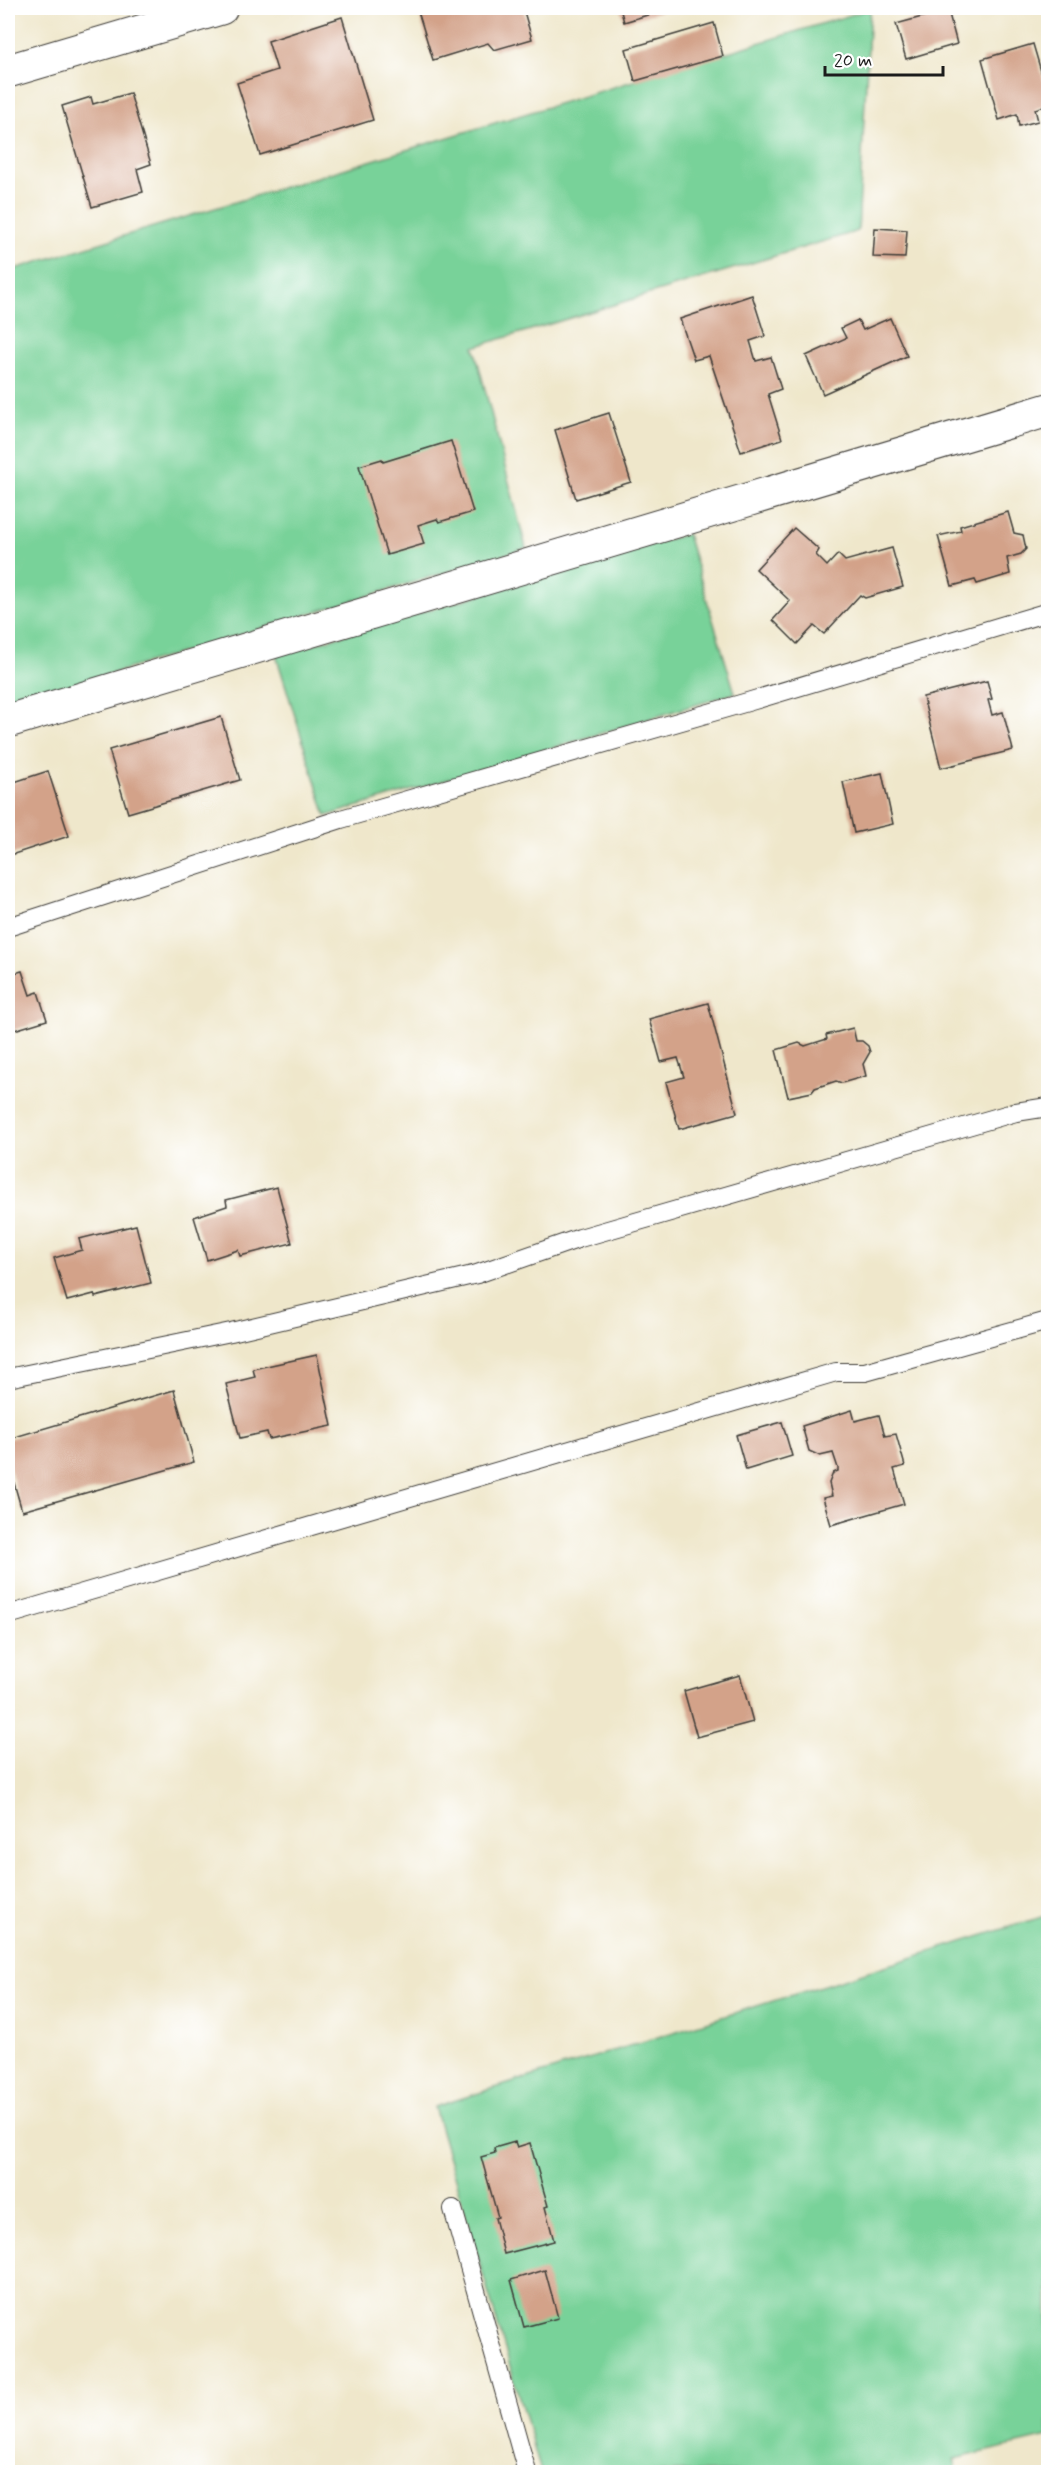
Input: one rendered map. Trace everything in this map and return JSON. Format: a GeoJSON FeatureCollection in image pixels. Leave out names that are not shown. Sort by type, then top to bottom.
{"type":"FeatureCollection","features":[{"type":"Feature","properties":{"kind":"street"},"geometry":{"type":"LineString","coordinates":[[8,71],[221,8]]}},
{"type":"Feature","properties":{"kind":"street"},"geometry":{"type":"LineString","coordinates":[[8,722],[1048,410]]}},
{"type":"Feature","properties":{"kind":"lane"},"geometry":{"type":"LineString","coordinates":[[8,927],[341,819],[751,701],[1048,612]]}},
{"type":"Feature","properties":{"kind":"lane"},"geometry":{"type":"LineString","coordinates":[[8,1378],[231,1332],[477,1274],[580,1238],[1016,1112],[1048,1107]]}},
{"type":"Feature","properties":{"kind":"lane"},"geometry":{"type":"LineString","coordinates":[[8,1615],[825,1375],[836,1372],[865,1372],[1048,1321]]}},
{"type":"Feature","properties":{"kind":"lane"},"geometry":{"type":"LineString","coordinates":[[453,2209],[527,2472]]}},
{"type":"Feature","properties":{"kind":"green space"},"geometry":{"type":"Polygon","coordinates":[[[870,9],[858,231],[474,347],[526,548],[8,705],[8,271],[870,9]]]}},
{"type":"Feature","properties":{"kind":"green space"},"geometry":{"type":"Polygon","coordinates":[[[687,534],[735,693],[326,816],[276,655],[687,534]]]}},
{"type":"Feature","properties":{"kind":"green space"},"geometry":{"type":"Polygon","coordinates":[[[1048,1915],[1048,2437],[954,2459],[957,2472],[541,2472],[434,2107],[1048,1915]]]}},
{"type":"Feature","properties":{"kind":"building"},"geometry":{"type":"Polygon","coordinates":[[[417,8],[523,8],[532,39],[494,50],[488,43],[433,60],[417,8]]]}},
{"type":"Feature","properties":{"kind":"building"},"geometry":{"type":"Polygon","coordinates":[[[620,8],[671,8],[624,22],[620,8]]]}},
{"type":"Feature","properties":{"kind":"building"},"geometry":{"type":"Polygon","coordinates":[[[948,10],[957,44],[906,59],[896,24],[948,10]]]}},
{"type":"Feature","properties":{"kind":"building"},"geometry":{"type":"Polygon","coordinates":[[[342,17],[373,120],[260,155],[237,83],[277,70],[268,41],[342,17]]]}},
{"type":"Feature","properties":{"kind":"building"},"geometry":{"type":"Polygon","coordinates":[[[714,23],[723,56],[635,81],[626,49],[714,23]]]}},
{"type":"Feature","properties":{"kind":"building"},"geometry":{"type":"Polygon","coordinates":[[[1033,44],[1048,95],[1048,105],[1035,109],[1038,121],[1019,126],[1017,114],[999,120],[982,59],[1033,44]]]}},
{"type":"Feature","properties":{"kind":"building"},"geometry":{"type":"Polygon","coordinates":[[[130,93],[151,164],[137,169],[143,192],[92,207],[62,106],[91,97],[93,104],[130,93]]]}},
{"type":"Feature","properties":{"kind":"building"},"geometry":{"type":"Polygon","coordinates":[[[875,228],[907,230],[905,258],[873,257],[875,228]]]}},
{"type":"Feature","properties":{"kind":"building"},"geometry":{"type":"Polygon","coordinates":[[[752,295],[765,336],[750,341],[756,361],[771,357],[781,389],[768,394],[782,439],[741,452],[709,356],[694,360],[680,319],[752,295]]]}},
{"type":"Feature","properties":{"kind":"building"},"geometry":{"type":"Polygon","coordinates":[[[890,318],[907,356],[823,394],[806,356],[846,338],[841,328],[858,320],[863,330],[890,318]]]}},
{"type":"Feature","properties":{"kind":"building"},"geometry":{"type":"Polygon","coordinates":[[[609,413],[631,482],[576,499],[555,430],[609,413]]]}},
{"type":"Feature","properties":{"kind":"building"},"geometry":{"type":"Polygon","coordinates":[[[451,441],[473,512],[439,522],[437,519],[418,525],[424,544],[387,555],[359,466],[382,459],[383,462],[451,441]]]}},
{"type":"Feature","properties":{"kind":"building"},"geometry":{"type":"Polygon","coordinates":[[[1008,512],[1014,533],[1023,535],[1026,549],[1021,554],[1007,558],[1010,574],[977,584],[975,580],[952,586],[938,536],[961,531],[960,526],[1008,512]]]}},
{"type":"Feature","properties":{"kind":"building"},"geometry":{"type":"Polygon","coordinates":[[[794,528],[819,550],[816,555],[827,566],[838,554],[845,561],[892,548],[903,587],[865,598],[860,595],[824,634],[814,626],[797,644],[773,620],[790,601],[756,569],[794,528]]]}},
{"type":"Feature","properties":{"kind":"building"},"geometry":{"type":"Polygon","coordinates":[[[987,681],[992,699],[988,700],[992,715],[1003,712],[1013,750],[941,768],[923,697],[987,681]]]}},
{"type":"Feature","properties":{"kind":"building"},"geometry":{"type":"Polygon","coordinates":[[[221,717],[240,780],[128,813],[109,750],[221,717]]]}},
{"type":"Feature","properties":{"kind":"building"},"geometry":{"type":"Polygon","coordinates":[[[48,771],[69,836],[8,856],[8,784],[48,771]]]}},
{"type":"Feature","properties":{"kind":"building"},"geometry":{"type":"Polygon","coordinates":[[[882,773],[893,824],[854,833],[843,782],[882,773]]]}},
{"type":"Feature","properties":{"kind":"building"},"geometry":{"type":"Polygon","coordinates":[[[22,971],[30,995],[38,992],[47,1020],[8,1032],[8,975],[22,971]]]}},
{"type":"Feature","properties":{"kind":"building"},"geometry":{"type":"Polygon","coordinates":[[[708,1003],[737,1113],[679,1129],[666,1082],[684,1077],[678,1058],[661,1062],[649,1019],[708,1003]]]}},
{"type":"Feature","properties":{"kind":"building"},"geometry":{"type":"Polygon","coordinates":[[[853,1028],[856,1041],[862,1041],[868,1046],[870,1052],[863,1064],[866,1076],[842,1083],[836,1081],[815,1088],[812,1092],[788,1097],[776,1050],[799,1043],[805,1046],[827,1039],[826,1035],[853,1028]]]}},
{"type":"Feature","properties":{"kind":"building"},"geometry":{"type":"Polygon","coordinates":[[[277,1187],[292,1243],[240,1256],[238,1250],[207,1260],[194,1217],[227,1206],[226,1200],[277,1187]]]}},
{"type":"Feature","properties":{"kind":"building"},"geometry":{"type":"Polygon","coordinates":[[[136,1225],[151,1283],[95,1297],[94,1294],[67,1301],[54,1258],[82,1250],[79,1239],[136,1225]]]}},
{"type":"Feature","properties":{"kind":"building"},"geometry":{"type":"Polygon","coordinates":[[[317,1355],[332,1426],[269,1439],[267,1432],[240,1438],[226,1384],[255,1377],[253,1369],[317,1355]]]}},
{"type":"Feature","properties":{"kind":"building"},"geometry":{"type":"Polygon","coordinates":[[[174,1390],[194,1462],[22,1511],[8,1462],[8,1439],[174,1390]]]}},
{"type":"Feature","properties":{"kind":"building"},"geometry":{"type":"Polygon","coordinates":[[[852,1410],[855,1421],[879,1415],[885,1436],[896,1434],[905,1466],[894,1469],[904,1504],[831,1525],[823,1498],[832,1496],[829,1483],[838,1468],[833,1453],[820,1456],[809,1451],[802,1426],[852,1410]]]}},
{"type":"Feature","properties":{"kind":"building"},"geometry":{"type":"Polygon","coordinates":[[[782,1422],[792,1456],[746,1470],[736,1435],[782,1422]]]}},
{"type":"Feature","properties":{"kind":"building"},"geometry":{"type":"Polygon","coordinates":[[[740,1675],[753,1722],[697,1737],[684,1691],[740,1675]]]}},
{"type":"Feature","properties":{"kind":"building"},"geometry":{"type":"Polygon","coordinates":[[[515,2142],[517,2147],[530,2143],[548,2206],[545,2207],[554,2241],[504,2254],[495,2218],[498,2217],[481,2157],[495,2153],[494,2148],[515,2142]]]}},
{"type":"Feature","properties":{"kind":"building"},"geometry":{"type":"Polygon","coordinates":[[[545,2270],[558,2318],[524,2327],[511,2280],[545,2270]]]}}]}
